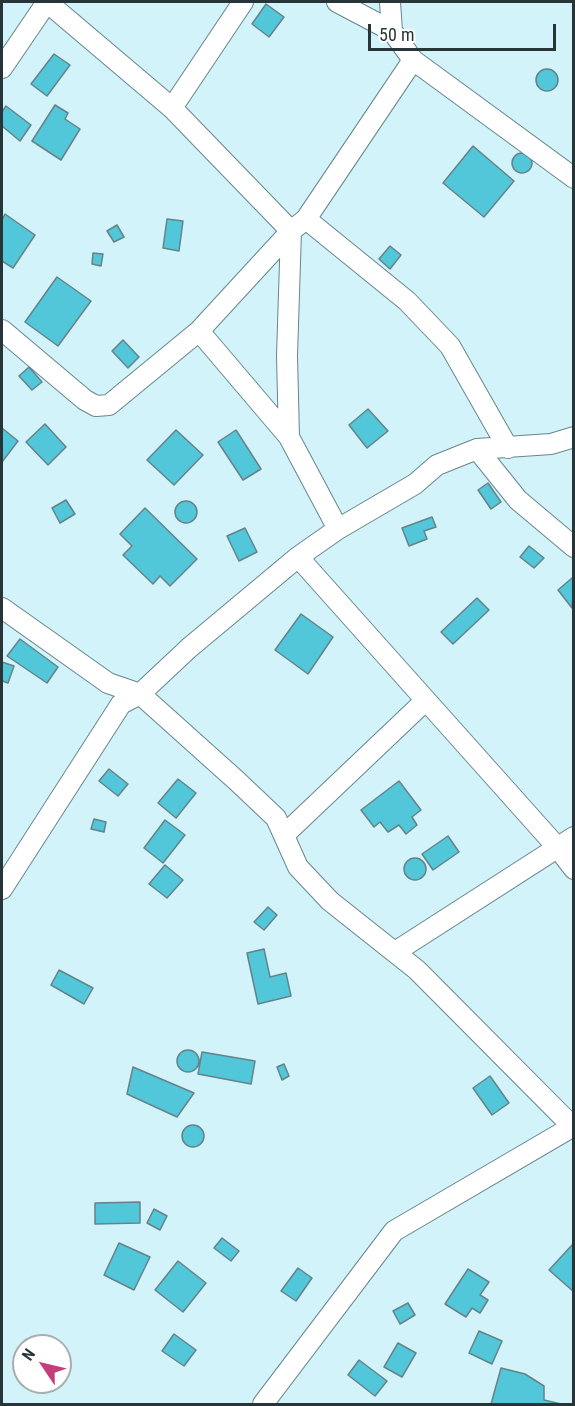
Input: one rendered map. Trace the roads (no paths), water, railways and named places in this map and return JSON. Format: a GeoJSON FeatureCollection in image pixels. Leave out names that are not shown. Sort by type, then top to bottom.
{"type":"FeatureCollection","features":[{"type":"Feature","properties":{"kind":"street"},"geometry":{"type":"LineString","coordinates":[[2,68],[47,2],[172,108],[298,225],[407,301],[450,346],[508,448]]}},
{"type":"Feature","properties":{"kind":"street"},"geometry":{"type":"LineString","coordinates":[[172,108],[243,2]]}},
{"type":"Feature","properties":{"kind":"street"},"geometry":{"type":"LineString","coordinates":[[337,2],[392,31],[413,60],[573,178]]}},
{"type":"Feature","properties":{"kind":"street"},"geometry":{"type":"LineString","coordinates":[[390,2],[392,31]]}},
{"type":"Feature","properties":{"kind":"street"},"geometry":{"type":"LineString","coordinates":[[2,330],[85,400],[96,406],[109,405],[199,331],[298,225],[413,60]]}},
{"type":"Feature","properties":{"kind":"street"},"geometry":{"type":"LineString","coordinates":[[289,437],[287,356],[298,225]]}},
{"type":"Feature","properties":{"kind":"street"},"geometry":{"type":"LineString","coordinates":[[199,331],[289,437],[338,529]]}},
{"type":"Feature","properties":{"kind":"street"},"geometry":{"type":"LineString","coordinates":[[2,889],[121,704],[140,694],[189,648],[298,557],[338,529],[415,484],[437,465],[477,449],[551,444],[573,437]]}},
{"type":"Feature","properties":{"kind":"street"},"geometry":{"type":"LineString","coordinates":[[477,449],[518,500],[573,547]]}},
{"type":"Feature","properties":{"kind":"street"},"geometry":{"type":"LineString","coordinates":[[298,557],[425,701],[565,842],[573,869]]}},
{"type":"Feature","properties":{"kind":"street"},"geometry":{"type":"LineString","coordinates":[[2,608],[108,683],[140,694],[276,818],[298,867],[330,901],[417,970],[573,1127],[394,1231],[263,1404]]}},
{"type":"Feature","properties":{"kind":"street"},"geometry":{"type":"LineString","coordinates":[[284,835],[425,701]]}},
{"type":"Feature","properties":{"kind":"street"},"geometry":{"type":"LineString","coordinates":[[395,952],[565,842]]}}]}
